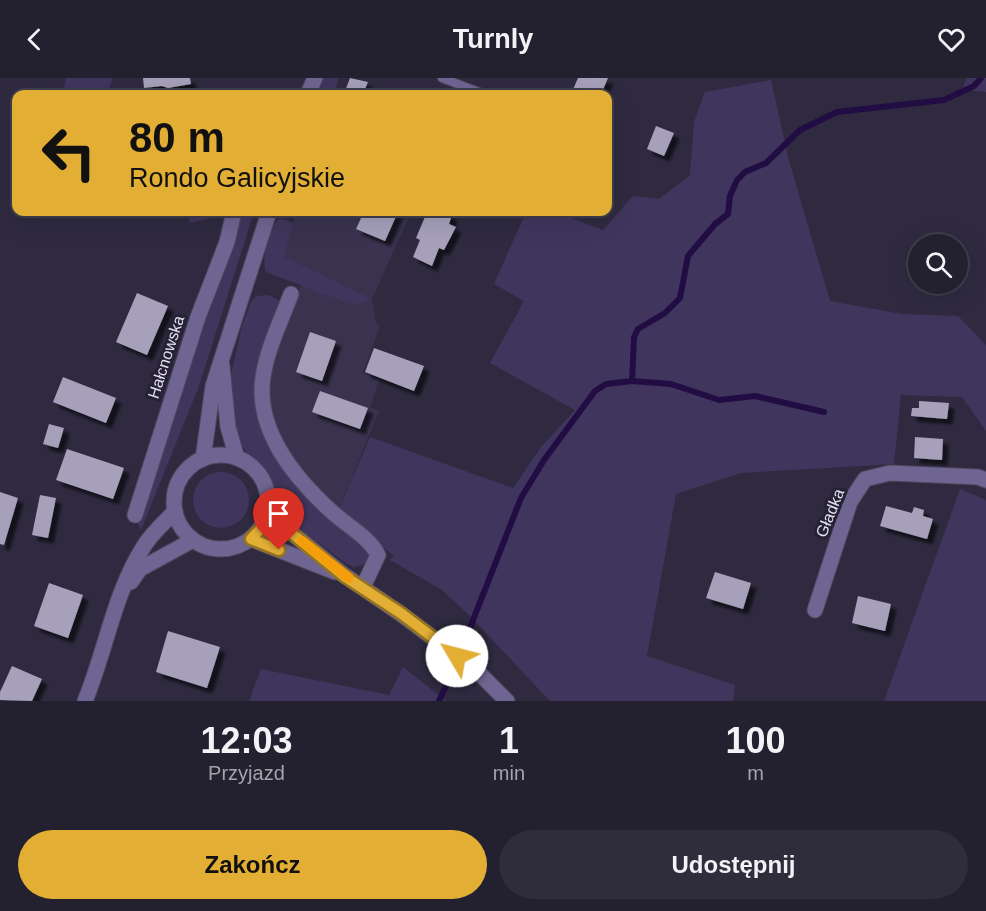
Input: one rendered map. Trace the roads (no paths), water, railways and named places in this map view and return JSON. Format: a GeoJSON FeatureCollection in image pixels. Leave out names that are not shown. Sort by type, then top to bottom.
{"type":"FeatureCollection","features":[{"type":"Feature","properties":{"kind":"street","name":"Hałcnowska"},"geometry":{"type":"LineString","coordinates":[[135,515],[198,317],[227,242],[233,216]]}},
{"type":"Feature","properties":{"kind":"street"},"geometry":{"type":"LineString","coordinates":[[202,459],[208,406],[268,216]]}},
{"type":"Feature","properties":{"kind":"street"},"geometry":{"type":"LineString","coordinates":[[291,294],[263,377],[266,419],[282,456],[304,483],[330,510],[373,546],[378,555],[363,587]]}},
{"type":"Feature","properties":{"kind":"street"},"geometry":{"type":"LineString","coordinates":[[222,364],[228,428],[237,458]]}},
{"type":"Feature","properties":{"kind":"street"},"geometry":{"type":"LineString","coordinates":[[224,455],[237,458],[250,464],[266,486],[267,513],[262,527],[251,539],[238,547],[222,550],[207,547],[193,540],[181,527],[175,511],[174,498],[183,475],[202,459],[224,455]]}},
{"type":"Feature","properties":{"kind":"street","name":"Gładka"},"geometry":{"type":"LineString","coordinates":[[815,610],[850,502],[865,479],[890,473],[978,477],[986,480]]}},
{"type":"Feature","properties":{"kind":"street"},"geometry":{"type":"LineString","coordinates":[[85,701],[118,602],[145,545],[175,511]]}},
{"type":"Feature","properties":{"kind":"street"},"geometry":{"type":"LineString","coordinates":[[267,513],[344,576]]}},
{"type":"Feature","properties":{"kind":"street"},"geometry":{"type":"LineString","coordinates":[[251,539],[344,576],[363,587],[476,670],[507,701]]}},
{"type":"Feature","properties":{"kind":"street"},"geometry":{"type":"LineString","coordinates":[[118,602],[140,569],[193,540]]}},
{"type":"Feature","properties":{"kind":"lane"},"geometry":{"type":"LineString","coordinates":[[442,78],[474,90]]}},
{"type":"Feature","properties":{"kind":"waterway"},"geometry":{"type":"LineString","coordinates":[[464,643],[521,498],[544,460],[595,391],[606,384],[632,381],[634,337],[638,329],[665,313],[680,298],[688,256],[715,224],[728,214],[730,196],[737,180],[745,172],[766,163],[800,130],[837,112],[944,100],[974,86],[981,78]]}},
{"type":"Feature","properties":{"kind":"waterway"},"geometry":{"type":"LineString","coordinates":[[632,381],[671,384],[719,400],[755,396],[824,412]]}},
{"type":"Feature","properties":{"kind":"waterway"},"geometry":{"type":"LineString","coordinates":[[439,701],[446,686]]}}]}
